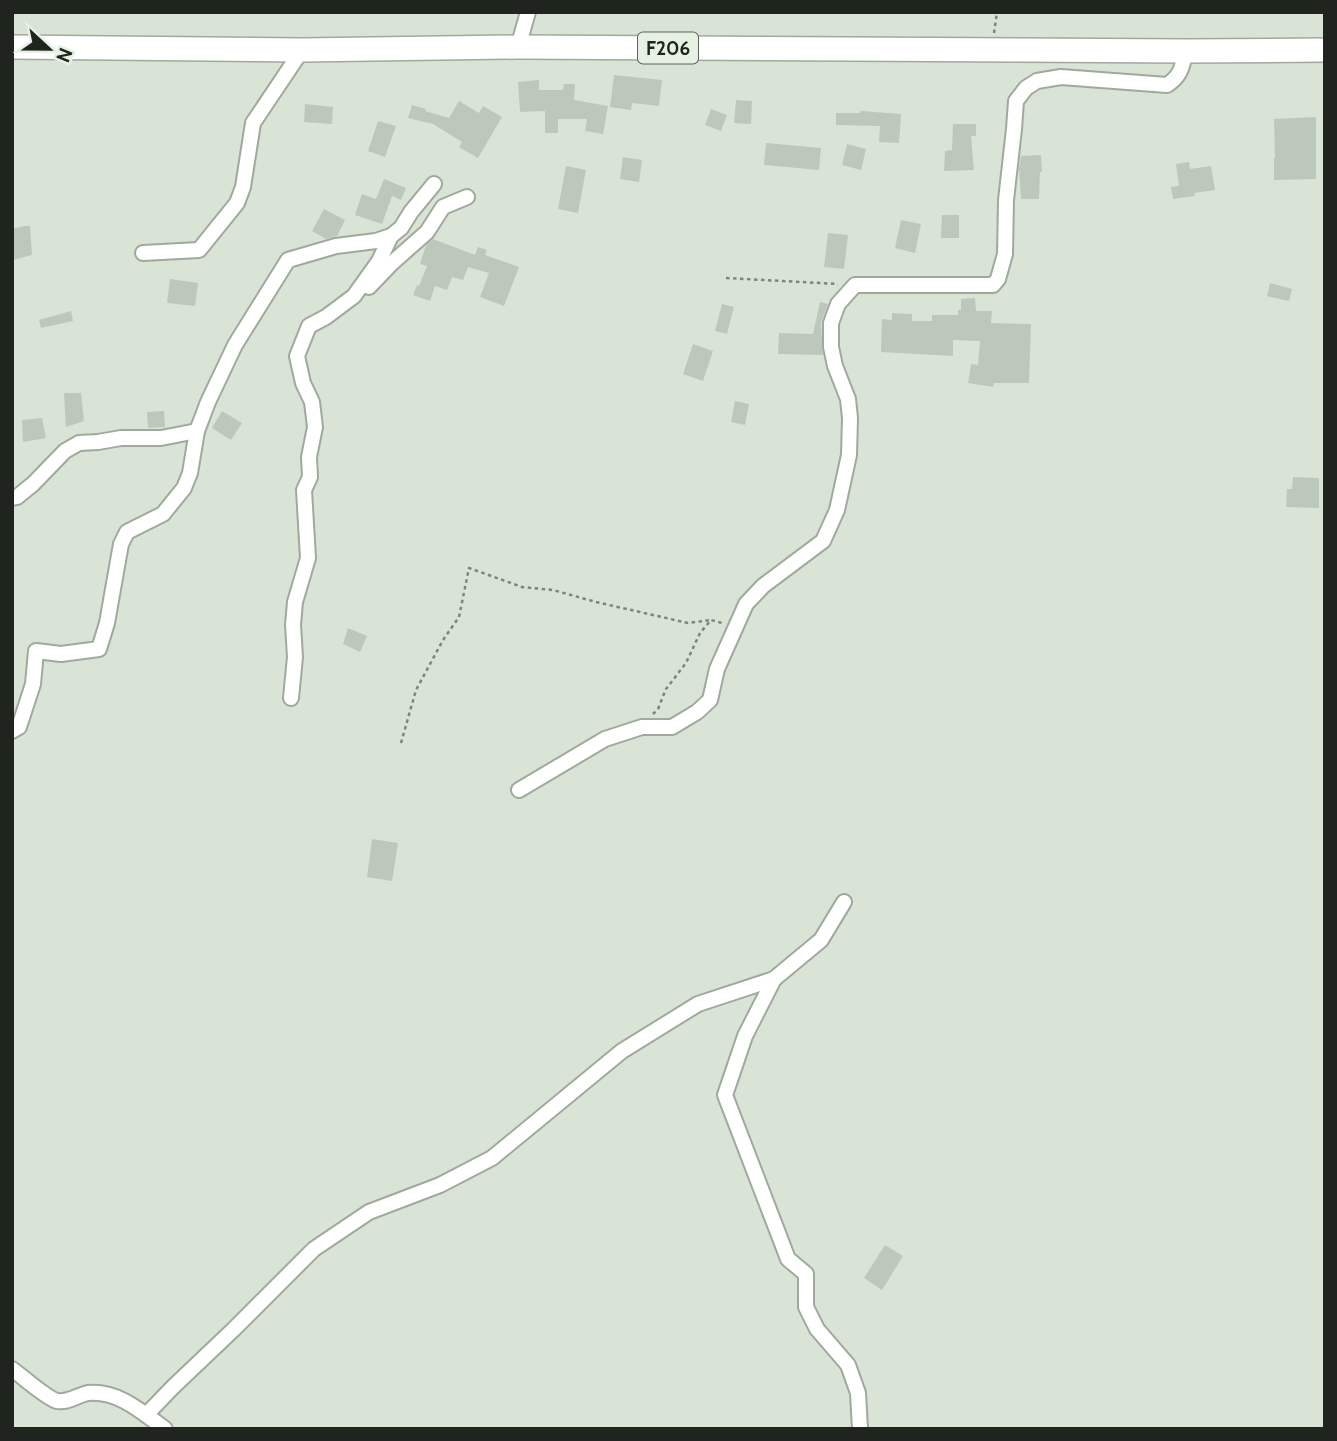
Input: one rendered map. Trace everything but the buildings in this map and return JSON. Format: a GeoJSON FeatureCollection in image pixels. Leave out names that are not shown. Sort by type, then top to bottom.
{"type":"FeatureCollection","features":[{"type":"Feature","properties":{"kind":"main road","name":"F206"},"geometry":{"type":"LineString","coordinates":[[12,47],[302,50],[518,47],[1325,50]]}},
{"type":"Feature","properties":{"kind":"street"},"geometry":{"type":"LineString","coordinates":[[518,47],[527,12]]}},
{"type":"Feature","properties":{"kind":"street"},"geometry":{"type":"LineString","coordinates":[[143,253],[199,250],[237,203],[243,187],[253,122],[302,50]]}},
{"type":"Feature","properties":{"kind":"street"},"geometry":{"type":"LineString","coordinates":[[519,790],[605,739],[642,727],[672,727],[697,712],[710,700],[718,669],[746,604],[763,586],[823,541],[837,510],[849,456],[848,400],[831,347],[831,323],[838,304],[855,285],[993,285],[998,279],[1005,254],[1006,200],[1016,101],[1026,88],[1037,81],[1061,77],[1167,85],[1179,74],[1186,51]]}},
{"type":"Feature","properties":{"kind":"street"},"geometry":{"type":"LineString","coordinates":[[12,731],[19,727],[33,684],[36,651],[61,654],[99,649],[107,623],[121,544],[127,532],[163,514],[184,488],[190,473],[197,432],[208,402],[235,345],[288,260],[336,246],[376,241],[390,236],[401,228],[434,184]]}},
{"type":"Feature","properties":{"kind":"street"},"geometry":{"type":"LineString","coordinates":[[341,306],[359,302],[377,279],[427,232],[443,206],[467,197]]}},
{"type":"Feature","properties":{"kind":"street"},"geometry":{"type":"LineString","coordinates":[[291,698],[295,657],[295,602],[309,558],[304,490],[310,477],[309,457],[315,427],[312,402],[303,383],[297,356],[309,326],[354,296],[379,261],[390,236]]}},
{"type":"Feature","properties":{"kind":"street"},"geometry":{"type":"LineString","coordinates":[[12,498],[33,484],[65,451],[79,443],[121,438],[161,438],[197,432]]}},
{"type":"Feature","properties":{"kind":"street"},"geometry":{"type":"LineString","coordinates":[[146,1415],[314,1248],[369,1212],[440,1185],[492,1158],[622,1051],[698,1003],[774,979],[821,940],[844,902]]}},
{"type":"Feature","properties":{"kind":"street"},"geometry":{"type":"LineString","coordinates":[[774,979],[745,1036],[725,1096],[788,1259],[806,1274],[806,1307],[817,1329],[848,1365],[858,1393],[860,1429]]}},
{"type":"Feature","properties":{"kind":"street"},"geometry":{"type":"LineString","coordinates":[[12,1369],[56,1401],[85,1394],[107,1393],[129,1403],[165,1429]]}},
{"type":"Feature","properties":{"kind":"path"},"geometry":{"type":"LineString","coordinates":[[726,278],[855,285]]}},
{"type":"Feature","properties":{"kind":"path"},"geometry":{"type":"LineString","coordinates":[[401,743],[416,690],[443,640],[459,617],[469,568],[522,587],[553,590],[688,622],[711,620],[720,624],[739,621]]}},
{"type":"Feature","properties":{"kind":"path"},"geometry":{"type":"LineString","coordinates":[[642,727],[658,709],[667,689],[690,655],[699,633],[711,620]]}}]}
